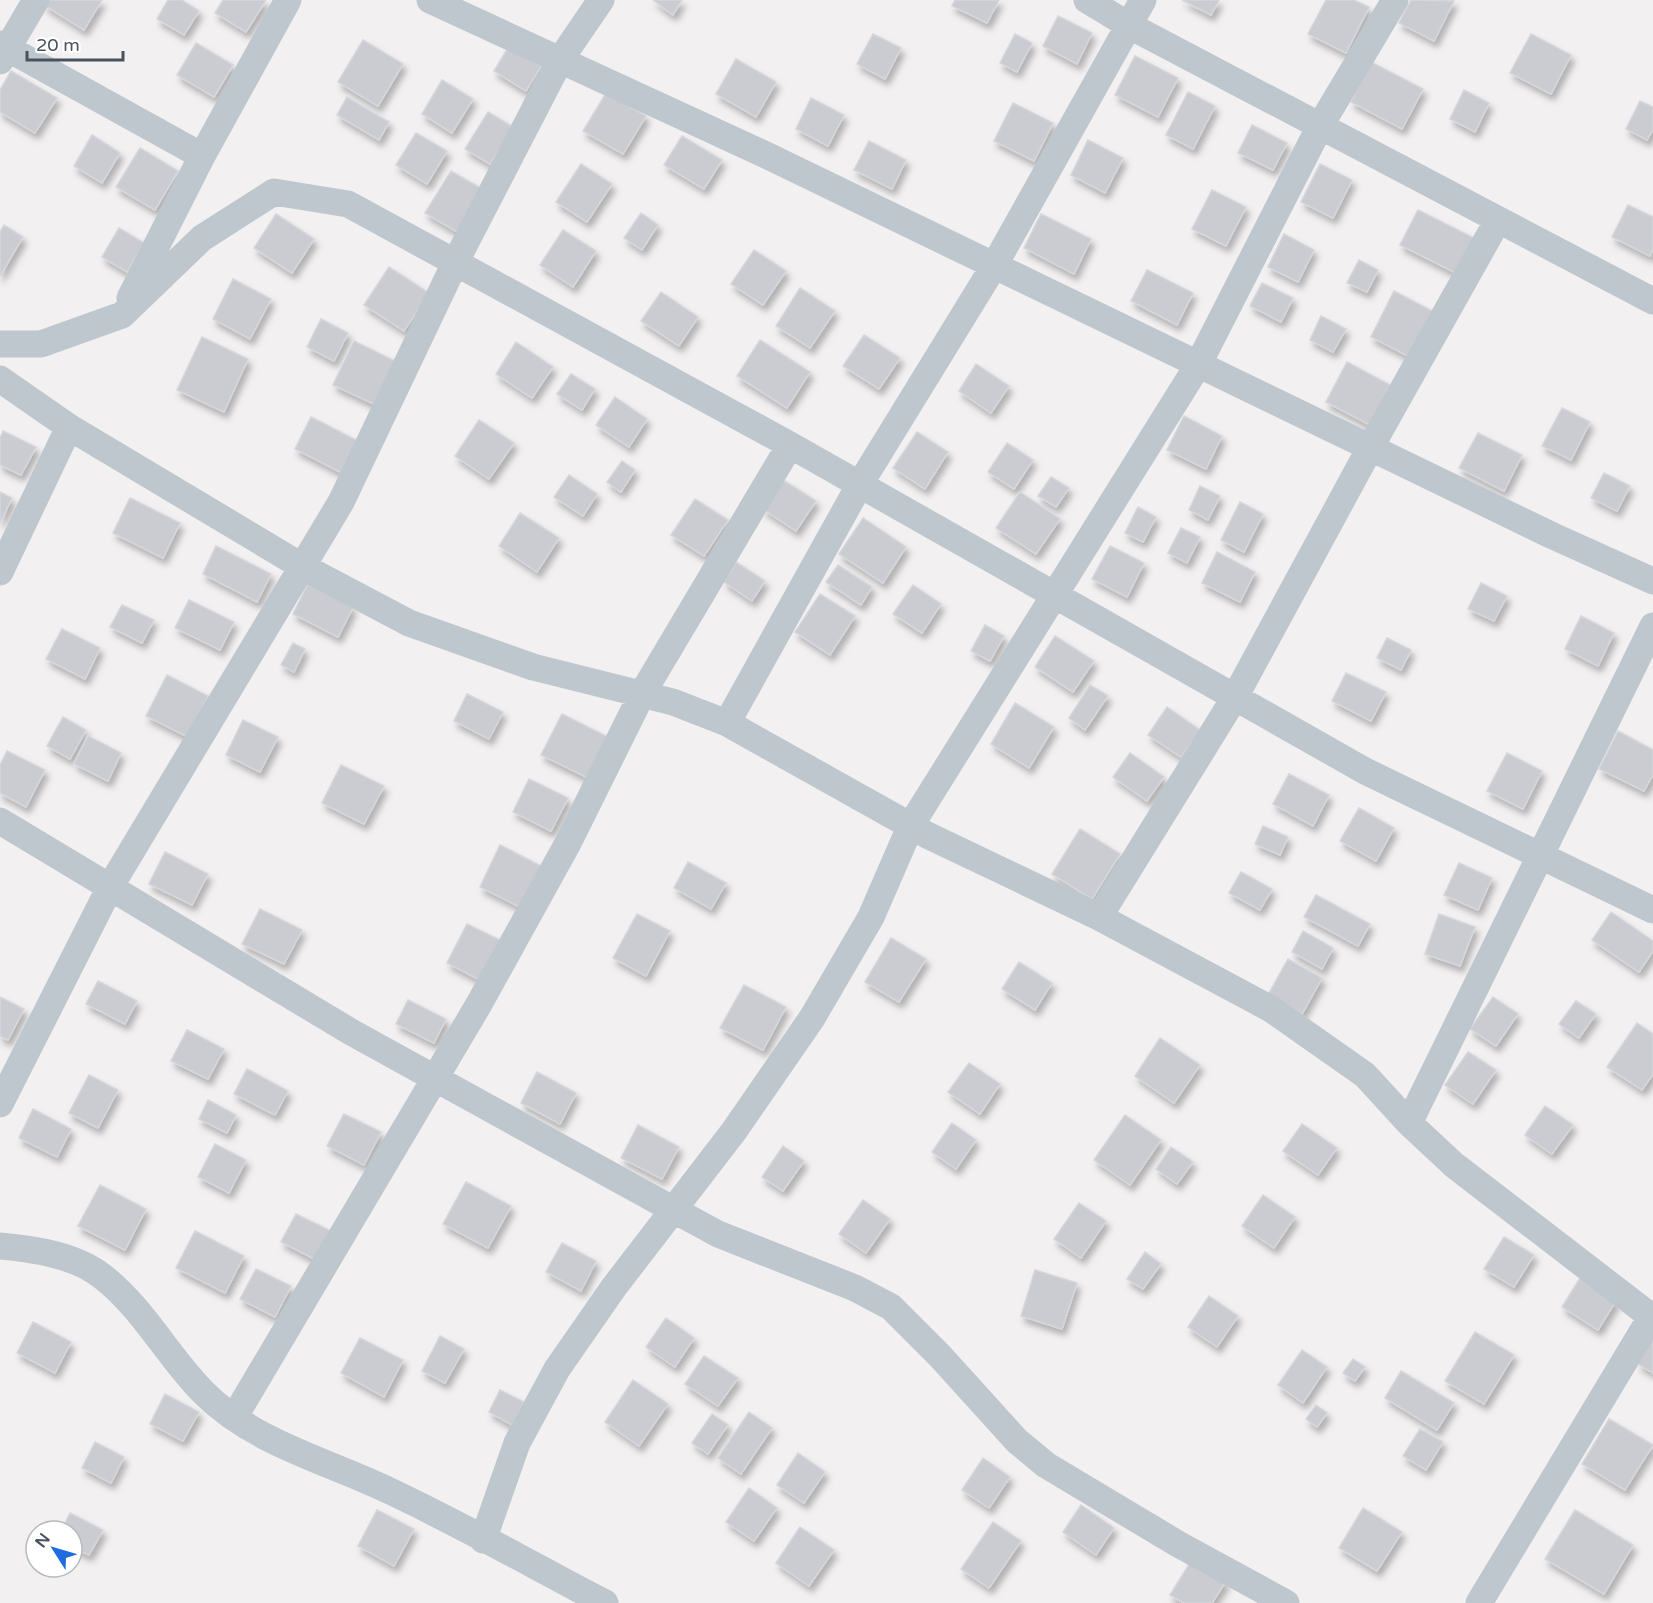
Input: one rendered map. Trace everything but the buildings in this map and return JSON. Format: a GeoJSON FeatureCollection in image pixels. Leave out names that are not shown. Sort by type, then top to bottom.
{"type":"FeatureCollection","features":[{"type":"Feature","properties":{"kind":"street"},"geometry":{"type":"LineString","coordinates":[[36,0],[2,51],[202,156]]}},
{"type":"Feature","properties":{"kind":"street"},"geometry":{"type":"LineString","coordinates":[[122,315],[202,156],[288,0]]}},
{"type":"Feature","properties":{"kind":"street"},"geometry":{"type":"LineString","coordinates":[[430,0],[768,156],[1370,448],[1653,581]]}},
{"type":"Feature","properties":{"kind":"street"},"geometry":{"type":"LineString","coordinates":[[0,1104],[110,887],[341,502],[455,263],[560,60],[601,0]]}},
{"type":"Feature","properties":{"kind":"street"},"geometry":{"type":"LineString","coordinates":[[1087,0],[1130,26],[1653,301]]}},
{"type":"Feature","properties":{"kind":"street"},"geometry":{"type":"LineString","coordinates":[[727,723],[860,484],[994,266],[1143,0]]}},
{"type":"Feature","properties":{"kind":"street"},"geometry":{"type":"LineString","coordinates":[[483,1540],[517,1443],[557,1370],[614,1287],[734,1131],[812,1018],[871,917],[911,825],[1057,595],[1198,365],[1320,126],[1395,0]]}},
{"type":"Feature","properties":{"kind":"street"},"geometry":{"type":"LineString","coordinates":[[0,344],[41,344],[122,315],[202,238],[274,192],[348,204],[860,484],[1365,771],[1653,910]]}},
{"type":"Feature","properties":{"kind":"street"},"geometry":{"type":"LineString","coordinates":[[1099,918],[1235,697],[1370,448],[1498,220]]}},
{"type":"Feature","properties":{"kind":"street"},"geometry":{"type":"LineString","coordinates":[[0,379],[69,427],[303,567],[410,623],[533,667],[673,702],[727,723],[911,825],[1099,918],[1271,1009],[1365,1075],[1409,1123],[1454,1165],[1652,1316],[1479,1603]]}},
{"type":"Feature","properties":{"kind":"street"},"geometry":{"type":"LineString","coordinates":[[0,573],[69,427]]}},
{"type":"Feature","properties":{"kind":"street"},"geometry":{"type":"LineString","coordinates":[[235,1416],[435,1078],[568,843],[642,694],[790,445]]}},
{"type":"Feature","properties":{"kind":"street"},"geometry":{"type":"LineString","coordinates":[[1409,1123],[1653,626]]}},
{"type":"Feature","properties":{"kind":"street"},"geometry":{"type":"LineString","coordinates":[[0,821],[351,1032],[674,1210],[718,1234],[855,1288],[891,1307],[940,1356],[1017,1441],[1046,1466],[1178,1544],[1286,1603]]}},
{"type":"Feature","properties":{"kind":"street"},"geometry":{"type":"LineString","coordinates":[[0,1246],[27,1249],[75,1262],[102,1276],[134,1308],[205,1394],[261,1435],[394,1493],[604,1603]]}}]}
